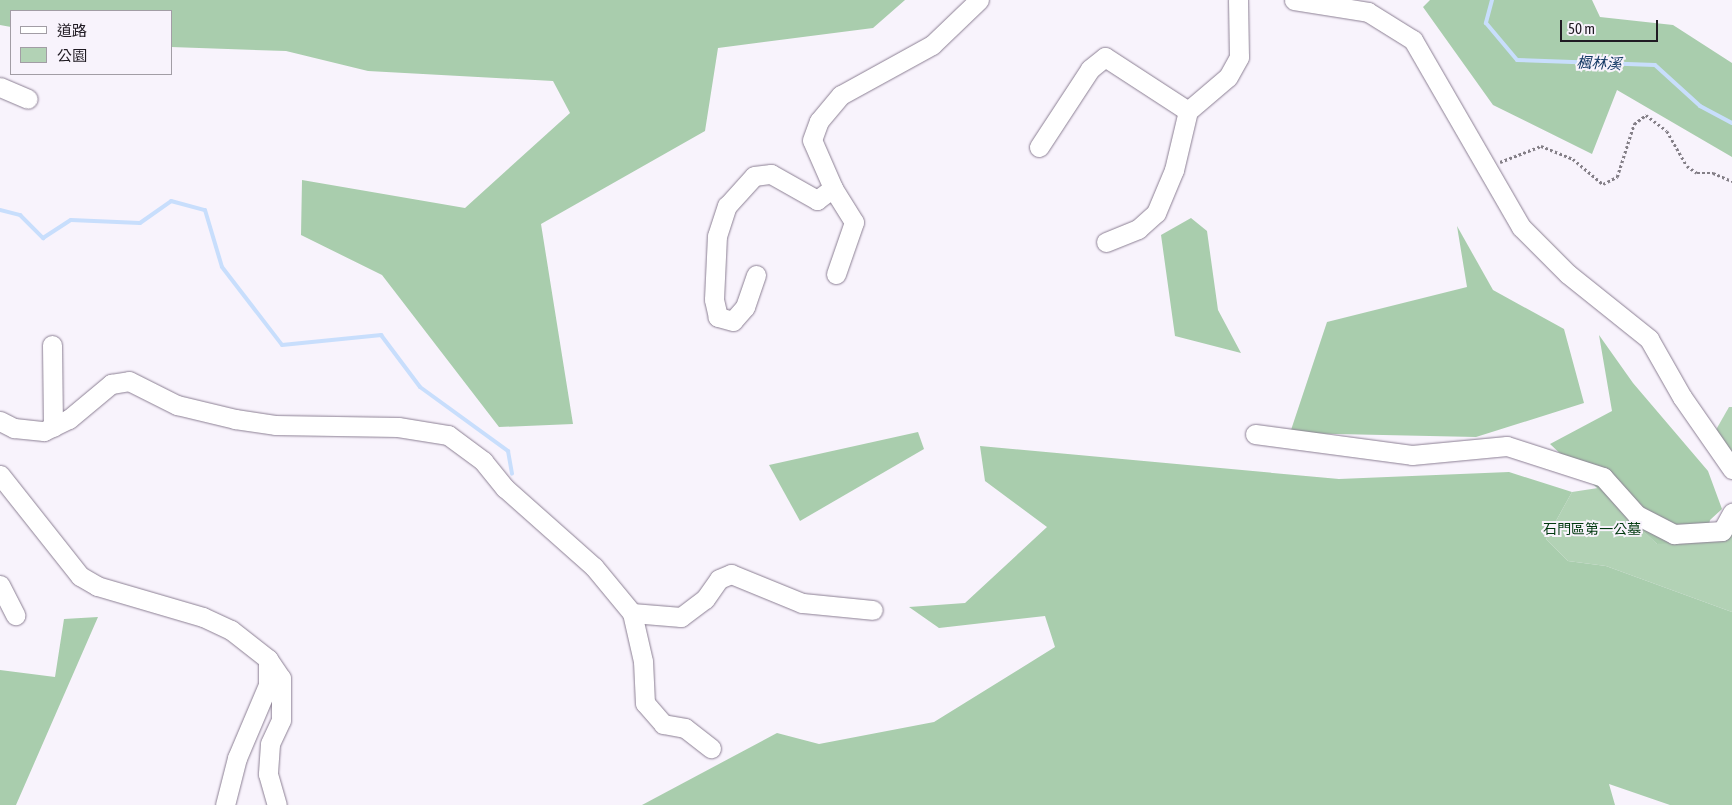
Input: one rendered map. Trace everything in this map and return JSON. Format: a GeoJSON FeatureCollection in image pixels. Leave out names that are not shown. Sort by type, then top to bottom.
{"type":"FeatureCollection","features":[{"type":"Feature","properties":{"kind":"street"},"geometry":{"type":"LineString","coordinates":[[836,274],[854,222],[833,188],[812,140],[819,121],[841,95],[932,44],[979,0]]}},
{"type":"Feature","properties":{"kind":"street"},"geometry":{"type":"LineString","coordinates":[[1106,242],[1138,229],[1156,213],[1174,170],[1188,111],[1228,76],[1239,57],[1238,0]]}},
{"type":"Feature","properties":{"kind":"street"},"geometry":{"type":"LineString","coordinates":[[1294,0],[1368,12],[1413,40],[1486,170],[1521,227],[1568,274],[1649,339],[1682,397],[1732,469]]}},
{"type":"Feature","properties":{"kind":"street"},"geometry":{"type":"LineString","coordinates":[[1040,147],[1090,69],[1105,57],[1188,111]]}},
{"type":"Feature","properties":{"kind":"street"},"geometry":{"type":"LineString","coordinates":[[0,87],[28,99]]}},
{"type":"Feature","properties":{"kind":"street"},"geometry":{"type":"LineString","coordinates":[[756,275],[745,306],[733,321],[718,317],[714,299],[717,236],[727,206],[754,176],[771,174],[817,200],[833,188]]}},
{"type":"Feature","properties":{"kind":"street"},"geometry":{"type":"LineString","coordinates":[[52,345],[53,426]]}},
{"type":"Feature","properties":{"kind":"street"},"geometry":{"type":"LineString","coordinates":[[0,421],[14,428],[44,431],[69,419],[111,384],[129,381],[177,404],[234,419],[275,425],[398,426],[448,435],[483,460],[505,488],[594,567],[632,613],[643,661],[645,703],[663,724],[686,728],[711,748]]}},
{"type":"Feature","properties":{"kind":"street"},"geometry":{"type":"LineString","coordinates":[[1254,434],[1412,455],[1507,446],[1603,477],[1638,515],[1674,534],[1722,531],[1732,513]]}},
{"type":"Feature","properties":{"kind":"street"},"geometry":{"type":"LineString","coordinates":[[0,475],[80,576],[97,586],[203,617],[231,630],[268,659],[281,678],[282,720],[270,744],[268,774],[277,805]]}},
{"type":"Feature","properties":{"kind":"street"},"geometry":{"type":"LineString","coordinates":[[632,613],[681,616],[706,599],[720,579],[731,574],[802,603],[873,610]]}},
{"type":"Feature","properties":{"kind":"street"},"geometry":{"type":"LineString","coordinates":[[0,585],[15,615]]}},
{"type":"Feature","properties":{"kind":"street"},"geometry":{"type":"LineString","coordinates":[[225,805],[237,758],[268,685],[268,659]]}},
{"type":"Feature","properties":{"kind":"path"},"geometry":{"type":"LineString","coordinates":[[1486,170],[1541,146],[1573,159],[1603,184],[1617,177],[1634,124],[1646,115],[1667,131],[1687,166],[1697,173],[1713,173],[1732,181]]}},
{"type":"Feature","properties":{"kind":"green space"},"geometry":{"type":"Polygon","coordinates":[[[0,0],[905,0],[873,28],[718,48],[705,131],[541,224],[573,424],[499,427],[382,275],[301,235],[302,180],[465,208],[570,113],[553,81],[368,71],[286,51],[172,47],[172,10],[10,10],[10,27],[0,25],[0,0]]]}},
{"type":"Feature","properties":{"kind":"green space"},"geometry":{"type":"Polygon","coordinates":[[[1430,0],[1592,0],[1600,17],[1673,25],[1732,63],[1732,157],[1617,90],[1592,154],[1493,105],[1423,7],[1430,0]]]}},
{"type":"Feature","properties":{"kind":"green space"},"geometry":{"type":"Polygon","coordinates":[[[1191,218],[1207,231],[1218,310],[1241,353],[1175,336],[1161,235],[1191,218]]]}},
{"type":"Feature","properties":{"kind":"green space"},"geometry":{"type":"Polygon","coordinates":[[[1457,226],[1493,290],[1564,329],[1584,403],[1476,437],[1290,433],[1327,322],[1467,287],[1457,226]]]}},
{"type":"Feature","properties":{"kind":"green space"},"geometry":{"type":"Polygon","coordinates":[[[1599,335],[1633,383],[1708,471],[1722,509],[1710,520],[1706,541],[1657,544],[1550,444],[1612,411],[1599,335]]]}},
{"type":"Feature","properties":{"kind":"green space"},"geometry":{"type":"Polygon","coordinates":[[[1729,407],[1732,407],[1732,457],[1713,435],[1729,407]]]}},
{"type":"Feature","properties":{"kind":"green space"},"geometry":{"type":"Polygon","coordinates":[[[918,432],[924,449],[800,521],[769,465],[918,432]]]}},
{"type":"Feature","properties":{"kind":"green space"},"geometry":{"type":"Polygon","coordinates":[[[980,446],[1339,479],[1509,472],[1572,492],[1546,539],[1568,561],[1606,566],[1732,612],[1732,805],[1670,805],[1609,784],[1615,805],[642,805],[777,733],[819,744],[934,722],[1055,647],[1045,616],[939,628],[909,607],[965,603],[1047,527],[985,481],[980,446]]]}},
{"type":"Feature","properties":{"kind":"green space","name":"石門區第一公墓"},"geometry":{"type":"Polygon","coordinates":[[[1598,488],[1657,544],[1732,521],[1732,612],[1606,566],[1568,561],[1546,539],[1572,492],[1598,488]]]}},
{"type":"Feature","properties":{"kind":"green space"},"geometry":{"type":"Polygon","coordinates":[[[98,617],[16,805],[0,805],[0,670],[55,677],[64,619],[98,617]]]}},
{"type":"Feature","properties":{"kind":"waterway","name":"楓林溪"},"geometry":{"type":"LineString","coordinates":[[1492,0],[1486,23],[1517,60],[1655,65],[1700,106],[1732,123]]}},
{"type":"Feature","properties":{"kind":"waterway"},"geometry":{"type":"LineString","coordinates":[[0,210],[20,215],[43,238],[71,220],[140,223],[171,201],[205,210],[222,267],[282,345],[381,335],[420,387],[508,451],[512,474]]}}]}
